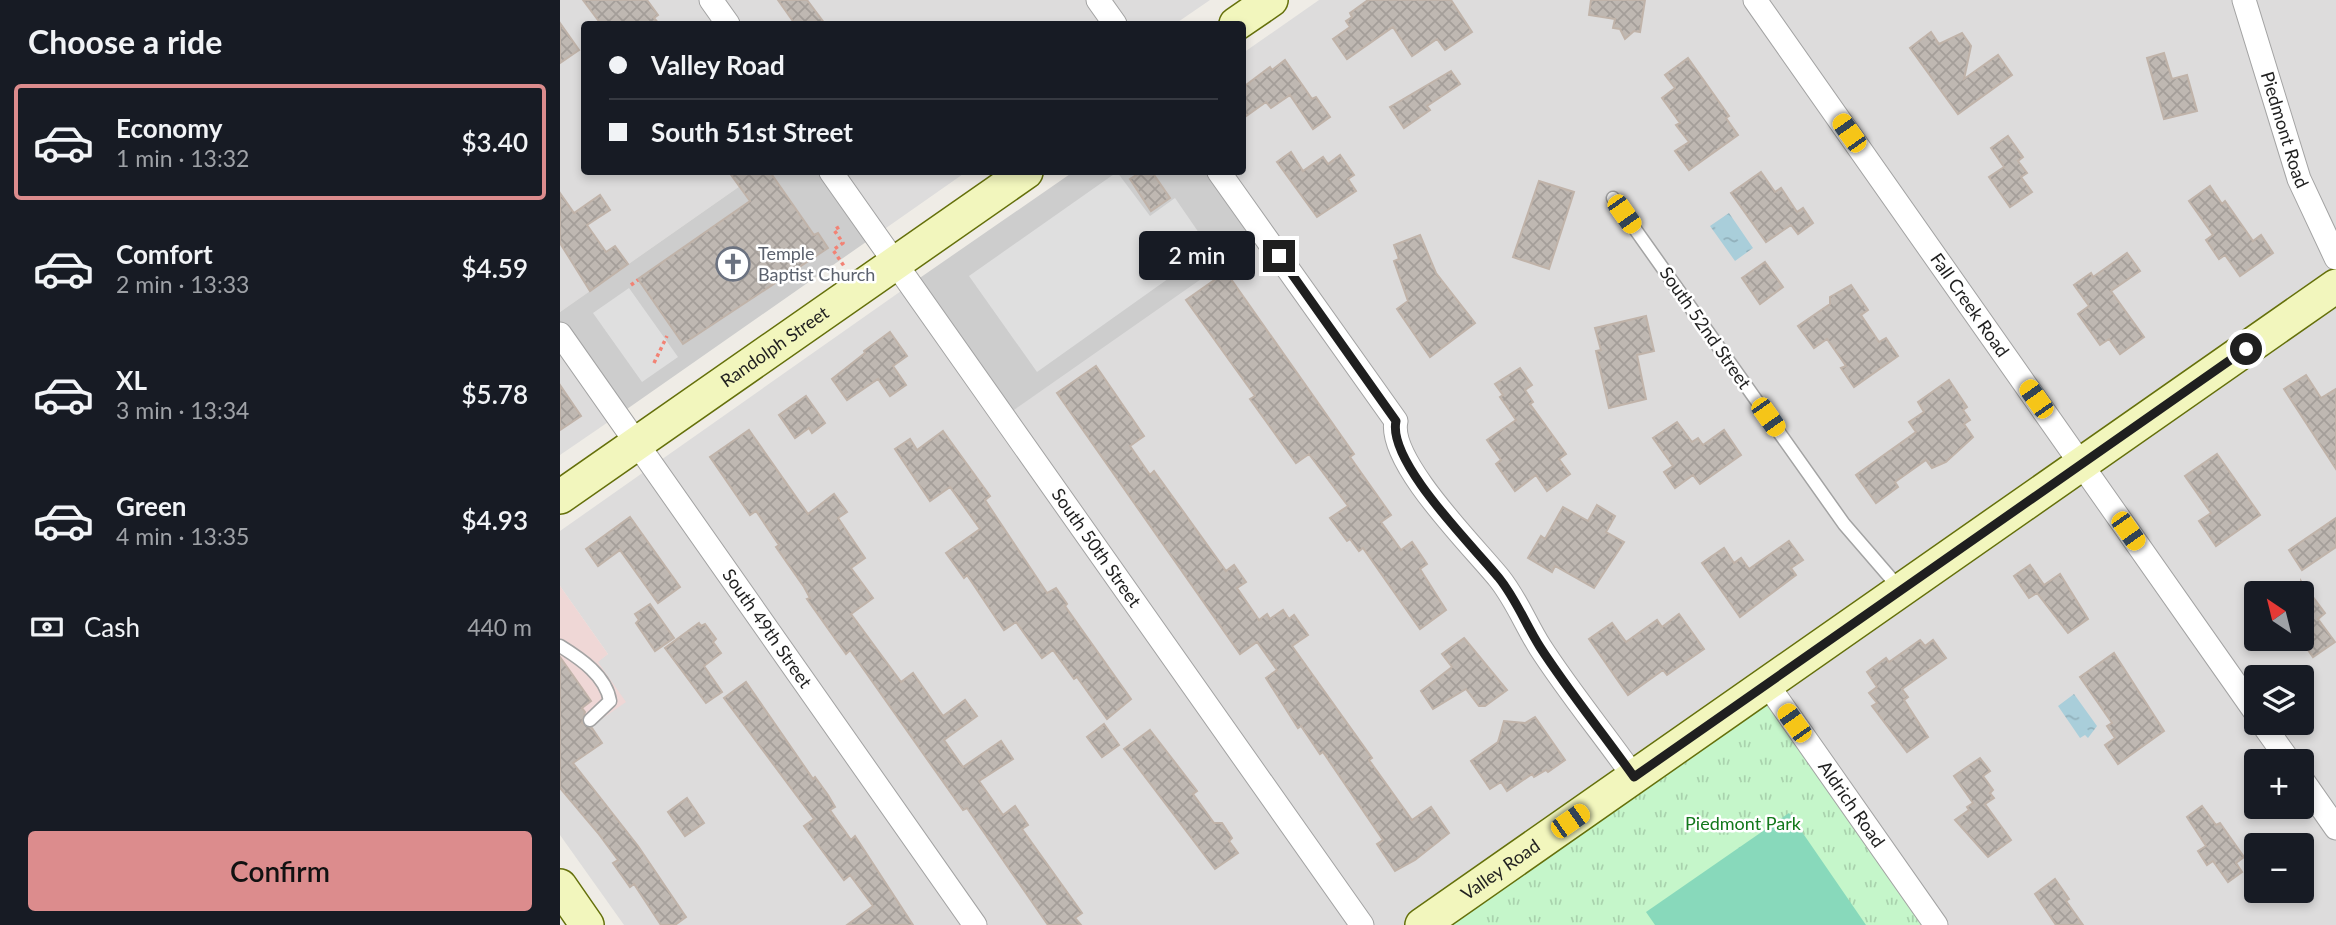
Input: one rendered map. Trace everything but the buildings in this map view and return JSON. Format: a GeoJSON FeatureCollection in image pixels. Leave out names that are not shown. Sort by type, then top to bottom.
{"type":"FeatureCollection","features":[{"type":"Feature","properties":{"kind":"street"},"geometry":{"type":"LineString","coordinates":[[711,0],[726,21]]}},
{"type":"Feature","properties":{"kind":"street"},"geometry":{"type":"LineString","coordinates":[[1098,0],[1113,21]]}},
{"type":"Feature","properties":{"kind":"street"},"geometry":{"type":"LineString","coordinates":[[1240,21],[1271,0]]}},
{"type":"Feature","properties":{"kind":"street","name":"Fall Creek Road"},"geometry":{"type":"LineString","coordinates":[[1755,0],[2244,696]]}},
{"type":"Feature","properties":{"kind":"street","name":"Piedmont Road"},"geometry":{"type":"LineString","coordinates":[[2244,0],[2299,179],[2336,258]]}},
{"type":"Feature","properties":{"kind":"street","name":"South 50th Street"},"geometry":{"type":"LineString","coordinates":[[833,175],[1362,925]]}},
{"type":"Feature","properties":{"kind":"street","name":"Randolph Street"},"geometry":{"type":"LineString","coordinates":[[560,497],[1022,175]]}},
{"type":"Feature","properties":{"kind":"street"},"geometry":{"type":"LineString","coordinates":[[1221,175],[1396,421],[1396,438],[1400,449],[1438,508],[1499,579],[1541,647],[1634,777]]}},
{"type":"Feature","properties":{"kind":"street","name":"Valley Road"},"geometry":{"type":"LineString","coordinates":[[1422,925],[2336,286]]}},
{"type":"Feature","properties":{"kind":"street","name":"South 49th Street"},"geometry":{"type":"LineString","coordinates":[[560,334],[975,925]]}},
{"type":"Feature","properties":{"kind":"street","name":"Aldrich Road"},"geometry":{"type":"LineString","coordinates":[[1767,684],[1937,925]]}},
{"type":"Feature","properties":{"kind":"street"},"geometry":{"type":"LineString","coordinates":[[2314,797],[2336,828]]}},
{"type":"Feature","properties":{"kind":"street"},"geometry":{"type":"LineString","coordinates":[[560,886],[587,925]]}},
{"type":"Feature","properties":{"kind":"lane","name":"South 52nd Street"},"geometry":{"type":"LineString","coordinates":[[1613,198],[1844,524],[1901,590]]}},
{"type":"Feature","properties":{"kind":"lane"},"geometry":{"type":"LineString","coordinates":[[560,646],[594,670],[608,691],[610,701],[590,720]]}},
{"type":"Feature","properties":{"kind":"path"},"geometry":{"type":"LineString","coordinates":[[839,227],[834,230],[843,243],[832,250],[842,264]]}},
{"type":"Feature","properties":{"kind":"path"},"geometry":{"type":"LineString","coordinates":[[631,285],[638,280]]}},
{"type":"Feature","properties":{"kind":"path"},"geometry":{"type":"LineString","coordinates":[[654,363],[667,336]]}},
{"type":"Feature","properties":{"kind":"shaded area"},"geometry":{"type":"Polygon","coordinates":[[[560,0],[1210,0],[1179,21],[581,21],[581,175],[756,175],[560,312],[560,0]]]}},
{"type":"Feature","properties":{"kind":"shaded area"},"geometry":{"type":"Polygon","coordinates":[[[1319,0],[2336,0],[2336,925],[624,925],[560,835],[560,748],[597,662],[608,654],[560,586],[560,531],[911,284],[1211,175],[1246,175],[1246,51],[1319,0]]]}},
{"type":"Feature","properties":{"kind":"shaded area","name":"Temple Baptist Church"},"geometry":{"type":"Polygon","coordinates":[[[756,175],[833,175],[876,235],[617,416],[560,334],[560,312],[756,175]]]}},
{"type":"Feature","properties":{"kind":"shaded area"},"geometry":{"type":"Polygon","coordinates":[[[833,175],[962,175],[876,235],[833,175]]]}},
{"type":"Feature","properties":{"kind":"shaded area","name":"Temple Baptist Church"},"geometry":{"type":"Polygon","coordinates":[[[1069,175],[1221,175],[1264,235],[1004,417],[911,284],[1069,175]]]}},
{"type":"Feature","properties":{"kind":"shaded area"},"geometry":{"type":"Polygon","coordinates":[[[1113,175],[1119,175],[1150,216],[1175,198],[1210,249],[1037,372],[969,276],[1113,175]]]}},
{"type":"Feature","properties":{"kind":"shaded area"},"geometry":{"type":"Polygon","coordinates":[[[629,288],[678,357],[642,382],[593,313],[629,288]]]}},
{"type":"Feature","properties":{"kind":"shaded area"},"geometry":{"type":"Polygon","coordinates":[[[560,334],[617,416],[560,455],[560,334]]]}},
{"type":"Feature","properties":{"kind":"shaded area"},"geometry":{"type":"Polygon","coordinates":[[[560,586],[608,654],[598,662],[626,702],[560,748],[560,586]]]}},
{"type":"Feature","properties":{"kind":"green space","name":"Piedmont Park"},"geometry":{"type":"Polygon","coordinates":[[[1767,684],[1936,925],[1422,925],[1767,684]]]}},
{"type":"Feature","properties":{"kind":"green space"},"geometry":{"type":"Polygon","coordinates":[[[1789,813],[1866,925],[1655,925],[1646,912],[1789,813]]]}},
{"type":"Feature","properties":{"kind":"water"},"geometry":{"type":"Polygon","coordinates":[[[1729,213],[1753,248],[1735,261],[1710,226],[1729,213]]]}},
{"type":"Feature","properties":{"kind":"water"},"geometry":{"type":"Polygon","coordinates":[[[2074,694],[2097,726],[2088,738],[2085,735],[2080,738],[2058,706],[2074,694]]]}},
{"type":"Feature","properties":{"kind":"place","name":"Temple Baptist Church"},"geometry":{"type":"Point","coordinates":[733,264]}},
{"type":"Feature","properties":{"kind":"route"},"geometry":{"type":"LineString","coordinates":[[1279,256],[1396,421],[1396,438],[1400,449],[1438,508],[1499,579],[1541,647],[1634,777],[2246,349]]}}]}
